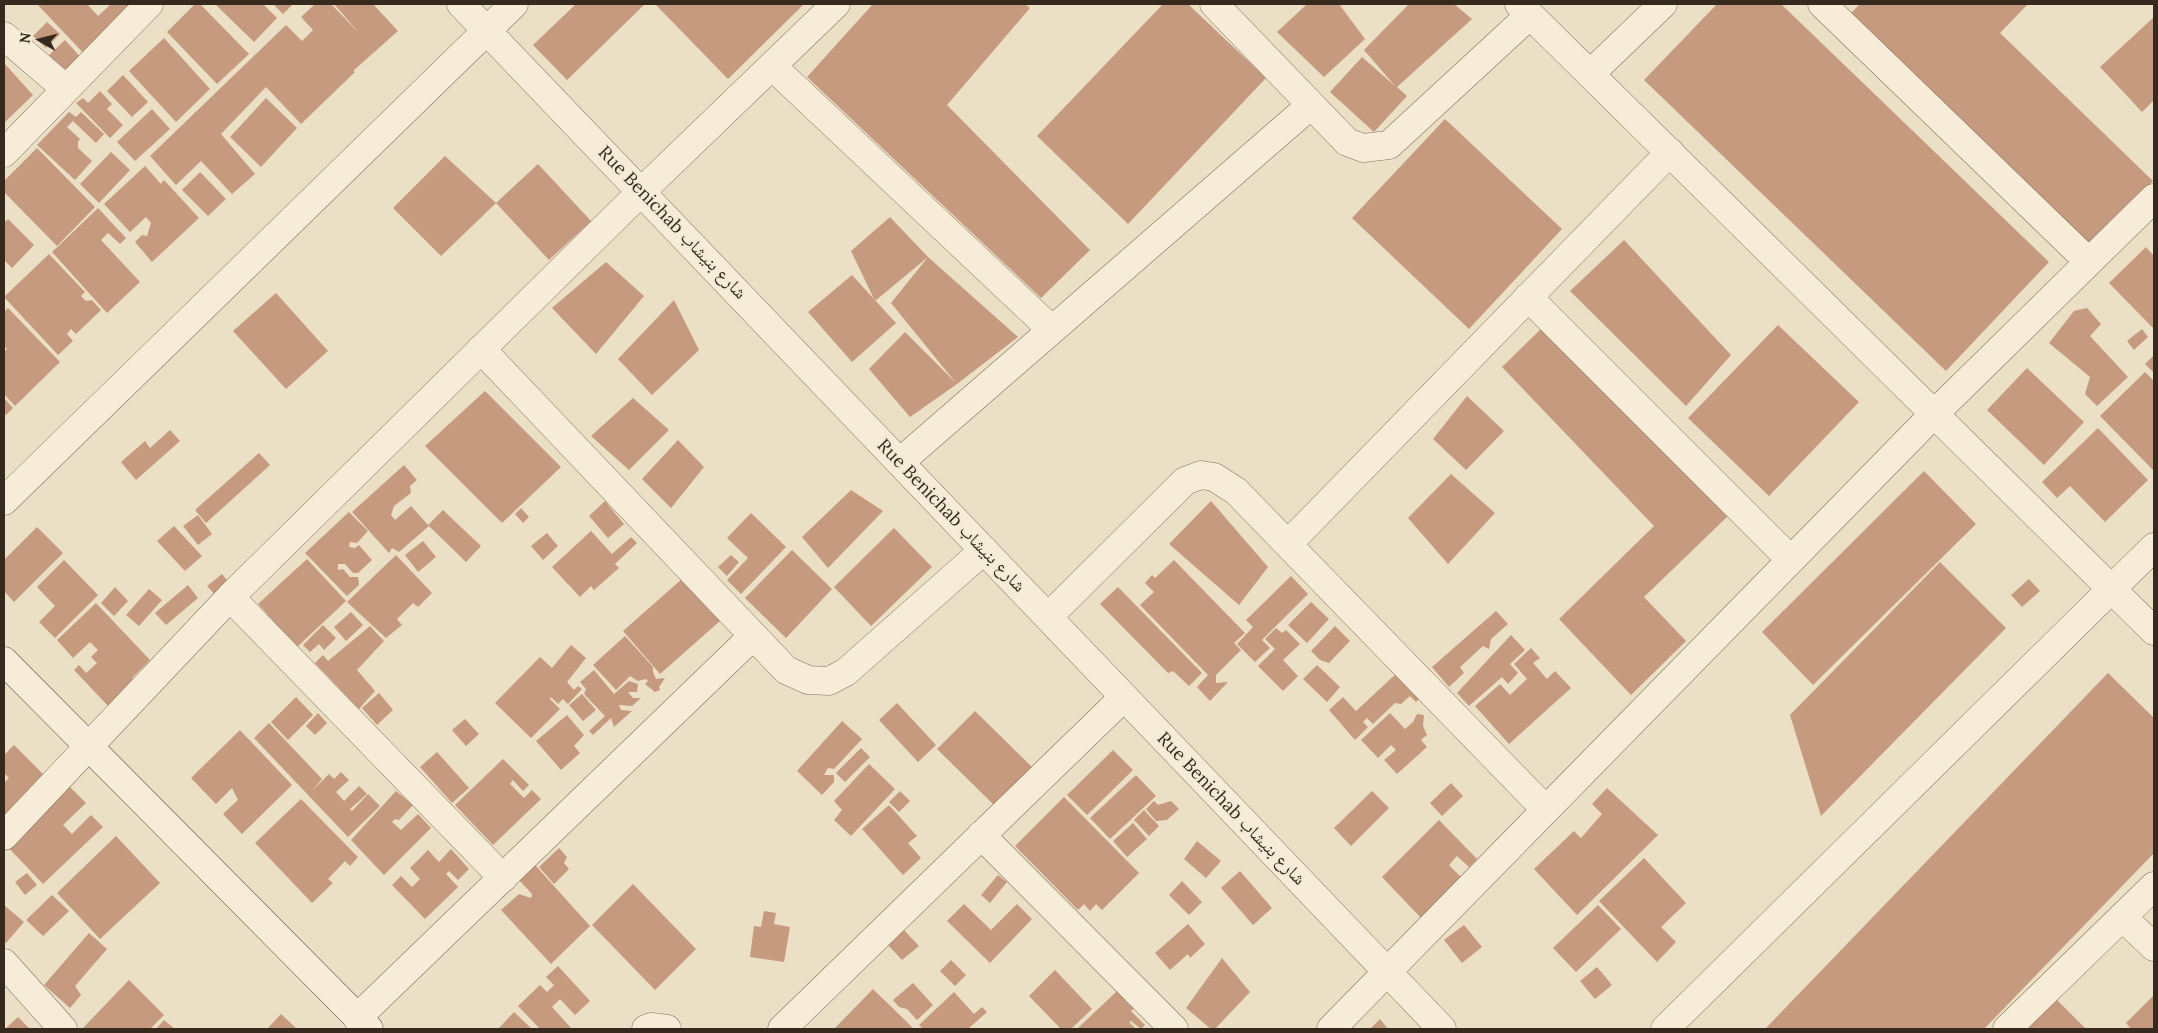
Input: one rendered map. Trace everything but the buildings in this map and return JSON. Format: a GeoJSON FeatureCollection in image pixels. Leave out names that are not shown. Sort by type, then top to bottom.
{"type":"FeatureCollection","features":[{"type":"Feature","properties":{"kind":"street"},"geometry":{"type":"LineString","coordinates":[[4,153],[149,4]]}},
{"type":"Feature","properties":{"kind":"street","name":"Rue Benichab شارع بنيشاب"},"geometry":{"type":"LineString","coordinates":[[461,4],[488,30],[1442,1029]]}},
{"type":"Feature","properties":{"kind":"street"},"geometry":{"type":"LineString","coordinates":[[4,501],[514,4]]}},
{"type":"Feature","properties":{"kind":"street"},"geometry":{"type":"LineString","coordinates":[[4,836],[230,597],[642,191],[836,4]]}},
{"type":"Feature","properties":{"kind":"street"},"geometry":{"type":"LineString","coordinates":[[1214,4],[1347,142],[1363,148],[1388,145],[1525,9],[2154,631]]}},
{"type":"Feature","properties":{"kind":"street"},"geometry":{"type":"LineString","coordinates":[[1590,74],[1663,4]]}},
{"type":"Feature","properties":{"kind":"street"},"geometry":{"type":"LineString","coordinates":[[1822,4],[2089,262]]}},
{"type":"Feature","properties":{"kind":"street"},"geometry":{"type":"LineString","coordinates":[[4,36],[66,89]]}},
{"type":"Feature","properties":{"kind":"street"},"geometry":{"type":"LineString","coordinates":[[772,66],[1052,330]]}},
{"type":"Feature","properties":{"kind":"street"},"geometry":{"type":"LineString","coordinates":[[900,462],[1311,105]]}},
{"type":"Feature","properties":{"kind":"street"},"geometry":{"type":"LineString","coordinates":[[1288,544],[1670,152]]}},
{"type":"Feature","properties":{"kind":"street"},"geometry":{"type":"LineString","coordinates":[[1331,1029],[1934,414],[2154,198]]}},
{"type":"Feature","properties":{"kind":"street"},"geometry":{"type":"LineString","coordinates":[[1528,297],[1791,560]]}},
{"type":"Feature","properties":{"kind":"street"},"geometry":{"type":"LineString","coordinates":[[481,349],[786,670],[808,680],[829,681],[846,672],[984,550]]}},
{"type":"Feature","properties":{"kind":"street"},"geometry":{"type":"LineString","coordinates":[[1048,617],[1185,481],[1201,475],[1214,477],[1236,491],[1546,810]]}},
{"type":"Feature","properties":{"kind":"street"},"geometry":{"type":"LineString","coordinates":[[1665,1029],[2154,547]]}},
{"type":"Feature","properties":{"kind":"street"},"geometry":{"type":"LineString","coordinates":[[230,597],[503,878]]}},
{"type":"Feature","properties":{"kind":"street"},"geometry":{"type":"LineString","coordinates":[[4,661],[363,1024],[503,878],[753,636]]}},
{"type":"Feature","properties":{"kind":"street"},"geometry":{"type":"LineString","coordinates":[[782,1029],[1124,697]]}},
{"type":"Feature","properties":{"kind":"street"},"geometry":{"type":"LineString","coordinates":[[981,835],[1174,1029]]}},
{"type":"Feature","properties":{"kind":"street"},"geometry":{"type":"LineString","coordinates":[[2007,1029],[2154,886]]}},
{"type":"Feature","properties":{"kind":"street"},"geometry":{"type":"LineString","coordinates":[[2122,916],[2154,948]]}},
{"type":"Feature","properties":{"kind":"street"},"geometry":{"type":"LineString","coordinates":[[4,963],[63,1029]]}},
{"type":"Feature","properties":{"kind":"street"},"geometry":{"type":"LineString","coordinates":[[646,1029],[651,1027],[666,1029]]}}]}
